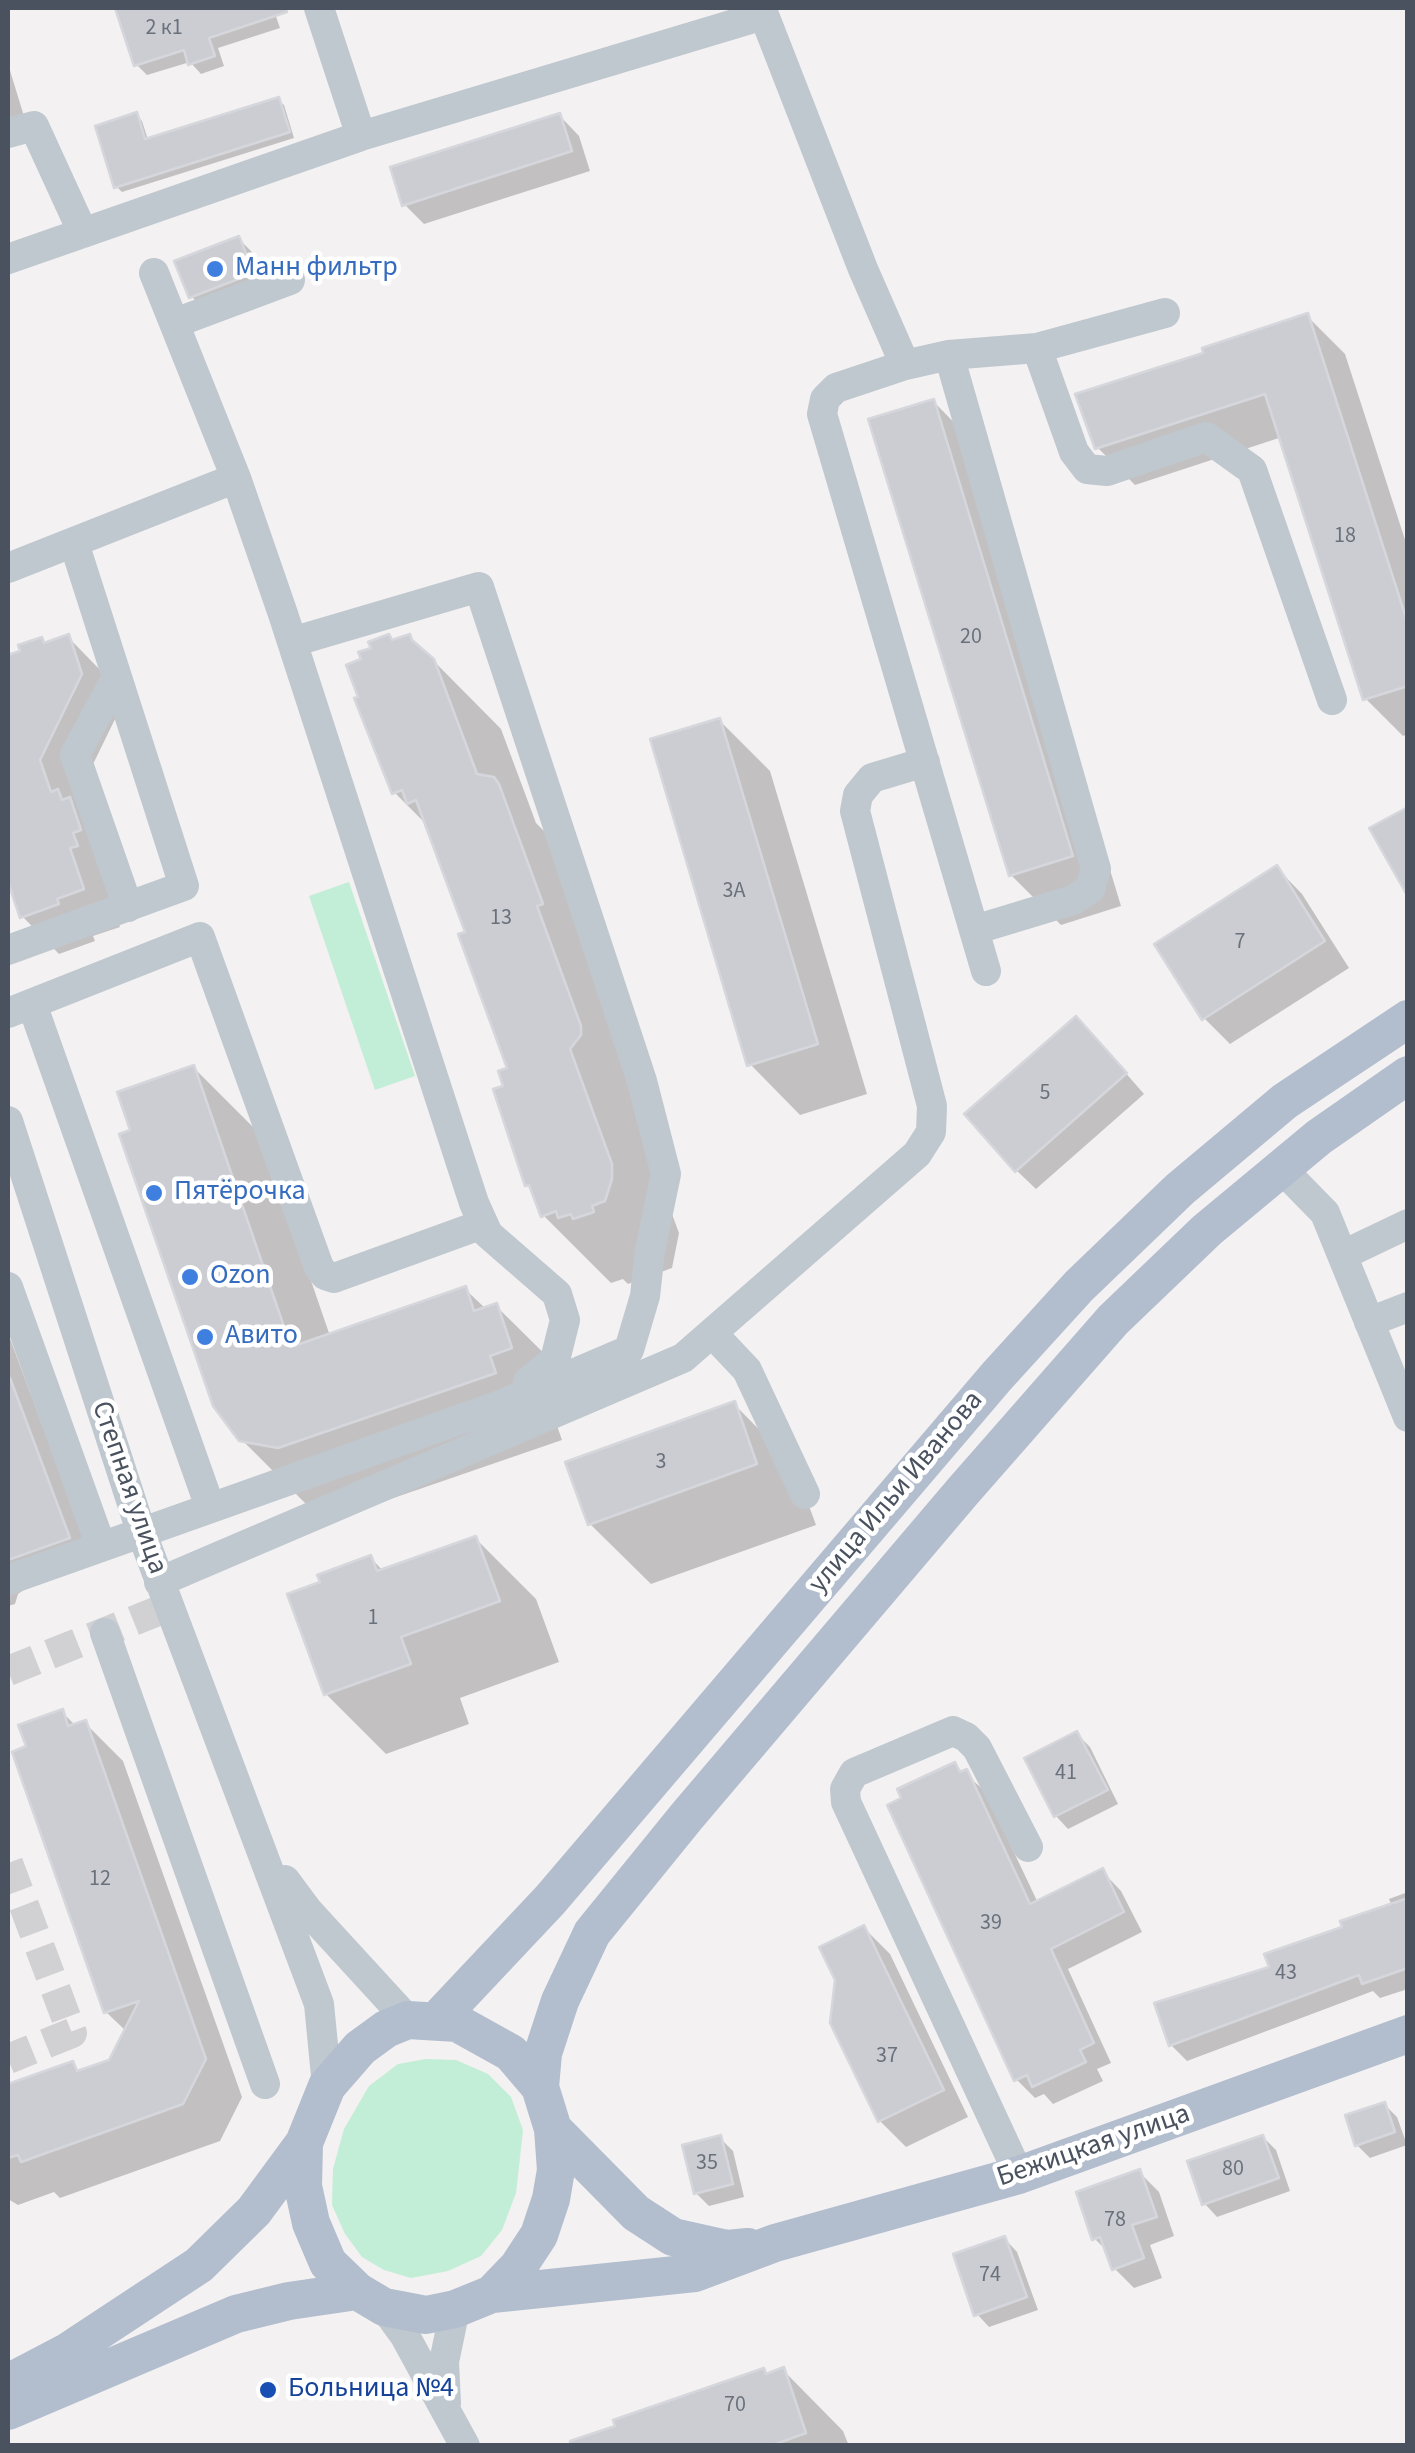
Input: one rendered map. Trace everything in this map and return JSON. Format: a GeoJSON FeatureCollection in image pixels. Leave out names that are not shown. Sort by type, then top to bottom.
{"type":"FeatureCollection","features":[{"type":"Feature","properties":{"kind":"main road","name":"улица Ильи Иванова"},"geometry":{"type":"LineString","coordinates":[[423,2020],[550,1900],[997,1376],[1079,1286],[1180,1188],[1285,1101],[1408,1019]]}},
{"type":"Feature","properties":{"kind":"main road","name":"улица Ильи Иванова"},"geometry":{"type":"LineString","coordinates":[[540,2088],[544,2053],[560,2001],[592,1933],[963,1491],[1112,1320],[1207,1230],[1319,1136],[1408,1074]]}},
{"type":"Feature","properties":{"kind":"main road"},"geometry":{"type":"LineString","coordinates":[[8,2383],[67,2352],[199,2265],[254,2211],[304,2143],[327,2086],[360,2048],[386,2029],[423,2020],[457,2023],[511,2053],[540,2088],[553,2129],[556,2170],[538,2235],[518,2266],[492,2294]]}},
{"type":"Feature","properties":{"kind":"main road","name":"Бежицкая улица"},"geometry":{"type":"LineString","coordinates":[[775,2244],[1019,2176],[1408,2034]]}},
{"type":"Feature","properties":{"kind":"main road"},"geometry":{"type":"LineString","coordinates":[[553,2129],[636,2213],[673,2237],[727,2249],[775,2244]]}},
{"type":"Feature","properties":{"kind":"main road"},"geometry":{"type":"LineString","coordinates":[[304,2143],[303,2186],[311,2222],[328,2264],[370,2299]]}},
{"type":"Feature","properties":{"kind":"main road"},"geometry":{"type":"LineString","coordinates":[[8,2412],[236,2314],[289,2301],[370,2299],[426,2314],[455,2309],[492,2294],[695,2273],[775,2244]]}},
{"type":"Feature","properties":{"kind":"street"},"geometry":{"type":"LineString","coordinates":[[319,8],[361,136]]}},
{"type":"Feature","properties":{"kind":"street"},"geometry":{"type":"LineString","coordinates":[[8,259],[361,136],[764,15],[863,269],[905,365]]}},
{"type":"Feature","properties":{"kind":"street"},"geometry":{"type":"LineString","coordinates":[[8,134],[34,126],[83,233]]}},
{"type":"Feature","properties":{"kind":"street"},"geometry":{"type":"LineString","coordinates":[[154,272],[236,478],[474,1203],[488,1234],[557,1294],[566,1320],[556,1360],[498,1406]]}},
{"type":"Feature","properties":{"kind":"street"},"geometry":{"type":"LineString","coordinates":[[175,323],[290,280]]}},
{"type":"Feature","properties":{"kind":"street"},"geometry":{"type":"LineString","coordinates":[[986,971],[822,414],[826,399],[836,388],[905,365],[949,355],[1037,348],[1165,314]]}},
{"type":"Feature","properties":{"kind":"street"},"geometry":{"type":"LineString","coordinates":[[1037,348],[1074,452],[1088,468],[1107,471],[1206,438],[1252,470],[1332,700]]}},
{"type":"Feature","properties":{"kind":"street"},"geometry":{"type":"LineString","coordinates":[[949,355],[1096,869],[1090,889],[1073,900],[974,930]]}},
{"type":"Feature","properties":{"kind":"street"},"geometry":{"type":"LineString","coordinates":[[8,568],[236,478]]}},
{"type":"Feature","properties":{"kind":"street"},"geometry":{"type":"LineString","coordinates":[[8,950],[184,886],[74,543]]}},
{"type":"Feature","properties":{"kind":"street"},"geometry":{"type":"LineString","coordinates":[[8,1580],[498,1406],[629,1350],[645,1296],[666,1174],[642,1080],[479,588],[292,642]]}},
{"type":"Feature","properties":{"kind":"street"},"geometry":{"type":"LineString","coordinates":[[117,677],[74,755],[128,907]]}},
{"type":"Feature","properties":{"kind":"street"},"geometry":{"type":"LineString","coordinates":[[160,1582],[683,1358],[917,1154],[931,1132],[932,1106],[855,811],[858,794],[872,778],[925,762]]}},
{"type":"Feature","properties":{"kind":"street"},"geometry":{"type":"LineString","coordinates":[[210,1507],[20,1008],[200,937],[324,1275],[334,1278],[483,1224]]}},
{"type":"Feature","properties":{"kind":"street","name":"Степная улица"},"geometry":{"type":"LineString","coordinates":[[8,1121],[142,1532],[319,2004],[327,2086]]}},
{"type":"Feature","properties":{"kind":"street"},"geometry":{"type":"LineString","coordinates":[[1281,1168],[1325,1213],[1369,1322],[1401,1382],[1408,1417]]}},
{"type":"Feature","properties":{"kind":"street"},"geometry":{"type":"LineString","coordinates":[[1343,1255],[1408,1224]]}},
{"type":"Feature","properties":{"kind":"street"},"geometry":{"type":"LineString","coordinates":[[8,1287],[101,1546]]}},
{"type":"Feature","properties":{"kind":"street"},"geometry":{"type":"LineString","coordinates":[[1369,1322],[1408,1306]]}},
{"type":"Feature","properties":{"kind":"street"},"geometry":{"type":"LineString","coordinates":[[712,1332],[746,1370],[805,1494]]}},
{"type":"Feature","properties":{"kind":"street"},"geometry":{"type":"LineString","coordinates":[[105,1633],[264,2084]]}},
{"type":"Feature","properties":{"kind":"street"},"geometry":{"type":"LineString","coordinates":[[1019,2176],[846,1802],[845,1789],[854,1772],[953,1731],[966,1736],[976,1748],[1028,1847]]}},
{"type":"Feature","properties":{"kind":"street"},"geometry":{"type":"LineString","coordinates":[[262,1850],[308,1910],[423,2020]]}},
{"type":"Feature","properties":{"kind":"street"},"geometry":{"type":"LineString","coordinates":[[370,2299],[405,2336],[447,2411],[461,2445]]}},
{"type":"Feature","properties":{"kind":"street"},"geometry":{"type":"LineString","coordinates":[[447,2411],[444,2362],[455,2309]]}},
{"type":"Feature","properties":{"kind":"green space"},"geometry":{"type":"Polygon","coordinates":[[[349,882],[415,1076],[375,1090],[309,896],[349,882]]]}},
{"type":"Feature","properties":{"kind":"green space"},"geometry":{"type":"Polygon","coordinates":[[[426,2059],[456,2060],[488,2074],[511,2097],[523,2130],[516,2193],[502,2230],[481,2256],[448,2271],[411,2278],[384,2270],[362,2257],[345,2234],[332,2205],[333,2169],[344,2129],[369,2086],[398,2064],[426,2059]]]}},
{"type":"Feature","properties":{"kind":"building"},"geometry":{"type":"Polygon","coordinates":[[[115,8],[286,8],[287,12],[209,38],[215,56],[188,65],[184,50],[134,66],[115,8]]]}},
{"type":"Feature","properties":{"kind":"building"},"geometry":{"type":"Polygon","coordinates":[[[279,97],[290,132],[114,188],[95,126],[137,112],[145,139],[279,97]]]}},
{"type":"Feature","properties":{"kind":"building"},"geometry":{"type":"Polygon","coordinates":[[[560,113],[572,151],[402,206],[390,167],[560,113]]]}},
{"type":"Feature","properties":{"kind":"building","name":"Манн фильтр"},"geometry":{"type":"Polygon","coordinates":[[[239,236],[254,273],[189,298],[174,261],[239,236]]]}},
{"type":"Feature","properties":{"kind":"building"},"geometry":{"type":"Polygon","coordinates":[[[1308,313],[1408,624],[1408,686],[1363,700],[1265,394],[1095,449],[1075,394],[1203,353],[1202,348],[1308,313]]]}},
{"type":"Feature","properties":{"kind":"building"},"geometry":{"type":"Polygon","coordinates":[[[934,399],[1073,856],[1009,876],[868,419],[934,399]]]}},
{"type":"Feature","properties":{"kind":"building"},"geometry":{"type":"Polygon","coordinates":[[[69,634],[82,674],[40,760],[51,792],[58,789],[62,800],[70,797],[81,830],[73,833],[78,846],[70,848],[84,889],[57,899],[59,904],[20,918],[8,882],[8,655],[20,651],[18,645],[42,637],[44,643],[69,634]]]}},
{"type":"Feature","properties":{"kind":"building"},"geometry":{"type":"Polygon","coordinates":[[[389,634],[392,640],[410,634],[434,659],[477,774],[494,777],[499,784],[543,904],[537,906],[581,1026],[581,1035],[570,1049],[612,1164],[605,1201],[592,1206],[594,1212],[573,1219],[571,1214],[558,1218],[556,1211],[541,1217],[529,1185],[525,1186],[493,1089],[503,1086],[498,1071],[507,1068],[458,934],[465,932],[416,800],[407,804],[402,790],[392,794],[354,698],[358,697],[346,665],[361,659],[358,652],[371,648],[368,642],[389,634]]]}},
{"type":"Feature","properties":{"kind":"building"},"geometry":{"type":"Polygon","coordinates":[[[720,718],[818,1044],[747,1066],[650,739],[720,718]]]}},
{"type":"Feature","properties":{"kind":"building"},"geometry":{"type":"Polygon","coordinates":[[[1408,807],[1408,897],[1369,828],[1408,807]]]}},
{"type":"Feature","properties":{"kind":"building"},"geometry":{"type":"Polygon","coordinates":[[[1277,865],[1325,941],[1202,1020],[1154,944],[1277,865]]]}},
{"type":"Feature","properties":{"kind":"building"},"geometry":{"type":"Polygon","coordinates":[[[1076,1016],[1127,1073],[1015,1172],[964,1114],[1076,1016]]]}},
{"type":"Feature","properties":{"kind":"building"},"geometry":{"type":"Polygon","coordinates":[[[194,1065],[291,1347],[466,1286],[474,1311],[497,1303],[512,1348],[490,1356],[496,1373],[278,1448],[239,1441],[213,1406],[119,1134],[130,1130],[117,1092],[194,1065]]]}},
{"type":"Feature","properties":{"kind":"building"},"geometry":{"type":"Polygon","coordinates":[[[8,1379],[70,1538],[8,1560],[8,1379]]]}},
{"type":"Feature","properties":{"kind":"building"},"geometry":{"type":"Polygon","coordinates":[[[735,1401],[757,1464],[588,1525],[565,1462],[735,1401]]]}},
{"type":"Feature","properties":{"kind":"building"},"geometry":{"type":"Polygon","coordinates":[[[476,1536],[500,1601],[401,1637],[411,1664],[324,1695],[287,1594],[320,1582],[317,1575],[371,1555],[377,1571],[476,1536]]]}},
{"type":"Feature","properties":{"kind":"building"},"geometry":{"type":"Polygon","coordinates":[[[63,1709],[68,1726],[86,1720],[206,2059],[183,2104],[21,2162],[18,2155],[8,2158],[8,2084],[73,2061],[77,2071],[109,2060],[139,2001],[104,2013],[12,1752],[26,1746],[18,1725],[63,1709]]]}},
{"type":"Feature","properties":{"kind":"building"},"geometry":{"type":"Polygon","coordinates":[[[1077,1731],[1108,1790],[1054,1817],[1024,1758],[1077,1731]]]}},
{"type":"Feature","properties":{"kind":"building"},"geometry":{"type":"Polygon","coordinates":[[[955,1762],[960,1772],[967,1769],[1030,1904],[1103,1868],[1124,1912],[1051,1949],[1094,2043],[1080,2050],[1086,2062],[1032,2087],[1027,2075],[1014,2081],[887,1805],[901,1798],[897,1789],[955,1762]]]}},
{"type":"Feature","properties":{"kind":"building"},"geometry":{"type":"Polygon","coordinates":[[[1408,1898],[1408,1968],[1362,1984],[1359,1975],[1169,2046],[1154,2003],[1269,1967],[1264,1954],[1342,1927],[1340,1921],[1408,1898]]]}},
{"type":"Feature","properties":{"kind":"building"},"geometry":{"type":"Polygon","coordinates":[[[864,1925],[944,2090],[878,2122],[830,2023],[835,1980],[819,1947],[864,1925]]]}},
{"type":"Feature","properties":{"kind":"building"},"geometry":{"type":"Polygon","coordinates":[[[1385,2102],[1395,2132],[1355,2146],[1345,2115],[1385,2102]]]}},
{"type":"Feature","properties":{"kind":"building"},"geometry":{"type":"Polygon","coordinates":[[[721,2135],[733,2184],[694,2194],[682,2145],[721,2135]]]}},
{"type":"Feature","properties":{"kind":"building"},"geometry":{"type":"Polygon","coordinates":[[[1263,2135],[1279,2178],[1202,2205],[1187,2161],[1263,2135]]]}},
{"type":"Feature","properties":{"kind":"building"},"geometry":{"type":"Polygon","coordinates":[[[1140,2169],[1157,2217],[1132,2225],[1144,2258],[1112,2270],[1100,2237],[1092,2240],[1076,2192],[1140,2169]]]}},
{"type":"Feature","properties":{"kind":"building"},"geometry":{"type":"Polygon","coordinates":[[[1005,2236],[1027,2297],[974,2316],[953,2254],[1005,2236]]]}},
{"type":"Feature","properties":{"kind":"building"},"geometry":{"type":"Polygon","coordinates":[[[784,2367],[806,2433],[770,2446],[570,2446],[570,2441],[615,2426],[613,2420],[764,2368],[766,2374],[784,2367]]]}},
{"type":"Feature","properties":{"kind":"tunnel"},"geometry":{"type":"LineString","coordinates":[[8,1671],[168,1607]]}},
{"type":"Feature","properties":{"kind":"tunnel"},"geometry":{"type":"LineString","coordinates":[[8,1863],[72,2033],[8,2059]]}},
{"type":"Feature","properties":{"kind":"place","name":"Манн фильтр"},"geometry":{"type":"Point","coordinates":[215,269]}},
{"type":"Feature","properties":{"kind":"place","name":"Пятёрочка"},"geometry":{"type":"Point","coordinates":[154,1193]}},
{"type":"Feature","properties":{"kind":"place","name":"Ozon"},"geometry":{"type":"Point","coordinates":[190,1277]}},
{"type":"Feature","properties":{"kind":"place","name":"Авито"},"geometry":{"type":"Point","coordinates":[205,1337]}},
{"type":"Feature","properties":{"kind":"place","name":"Больница №4"},"geometry":{"type":"Point","coordinates":[268,2390]}}]}
